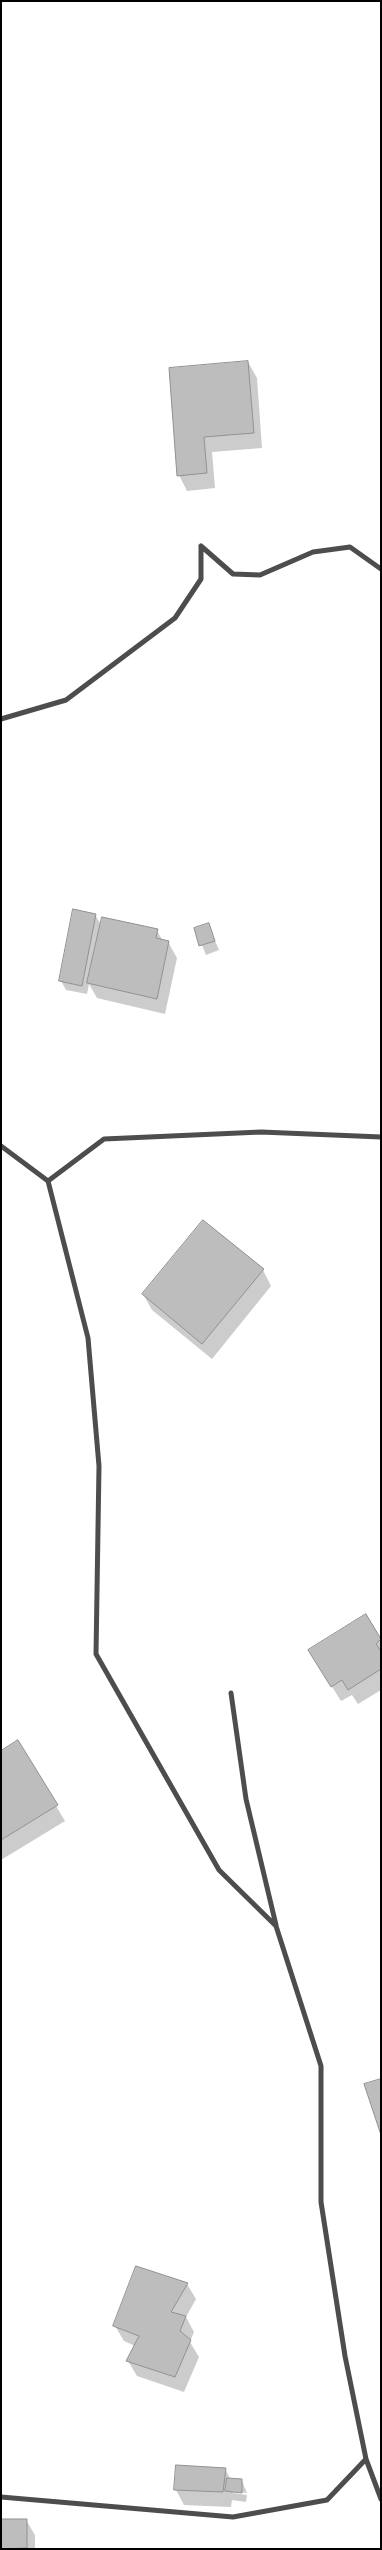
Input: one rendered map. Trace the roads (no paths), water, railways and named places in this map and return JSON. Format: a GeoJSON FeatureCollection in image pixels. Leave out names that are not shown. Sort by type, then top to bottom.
{"type":"FeatureCollection","features":[{"type":"Feature","properties":{"kind":"street"},"geometry":{"type":"LineString","coordinates":[[1,719],[66,700],[175,618],[201,579],[201,546],[233,574],[260,575],[313,552],[350,547],[381,569]]}},
{"type":"Feature","properties":{"kind":"street"},"geometry":{"type":"LineString","coordinates":[[48,1181],[104,1139],[261,1132],[381,1137]]}},
{"type":"Feature","properties":{"kind":"street"},"geometry":{"type":"LineString","coordinates":[[1,1146],[48,1181],[88,1338],[99,1466],[96,1654],[219,1870],[276,1926]]}},
{"type":"Feature","properties":{"kind":"street"},"geometry":{"type":"LineString","coordinates":[[231,1693],[246,1799],[276,1926],[321,2066],[321,2202],[345,2356],[366,2459],[381,2499]]}},
{"type":"Feature","properties":{"kind":"street"},"geometry":{"type":"LineString","coordinates":[[1,2497],[233,2518],[327,2500],[366,2459]]}}]}
